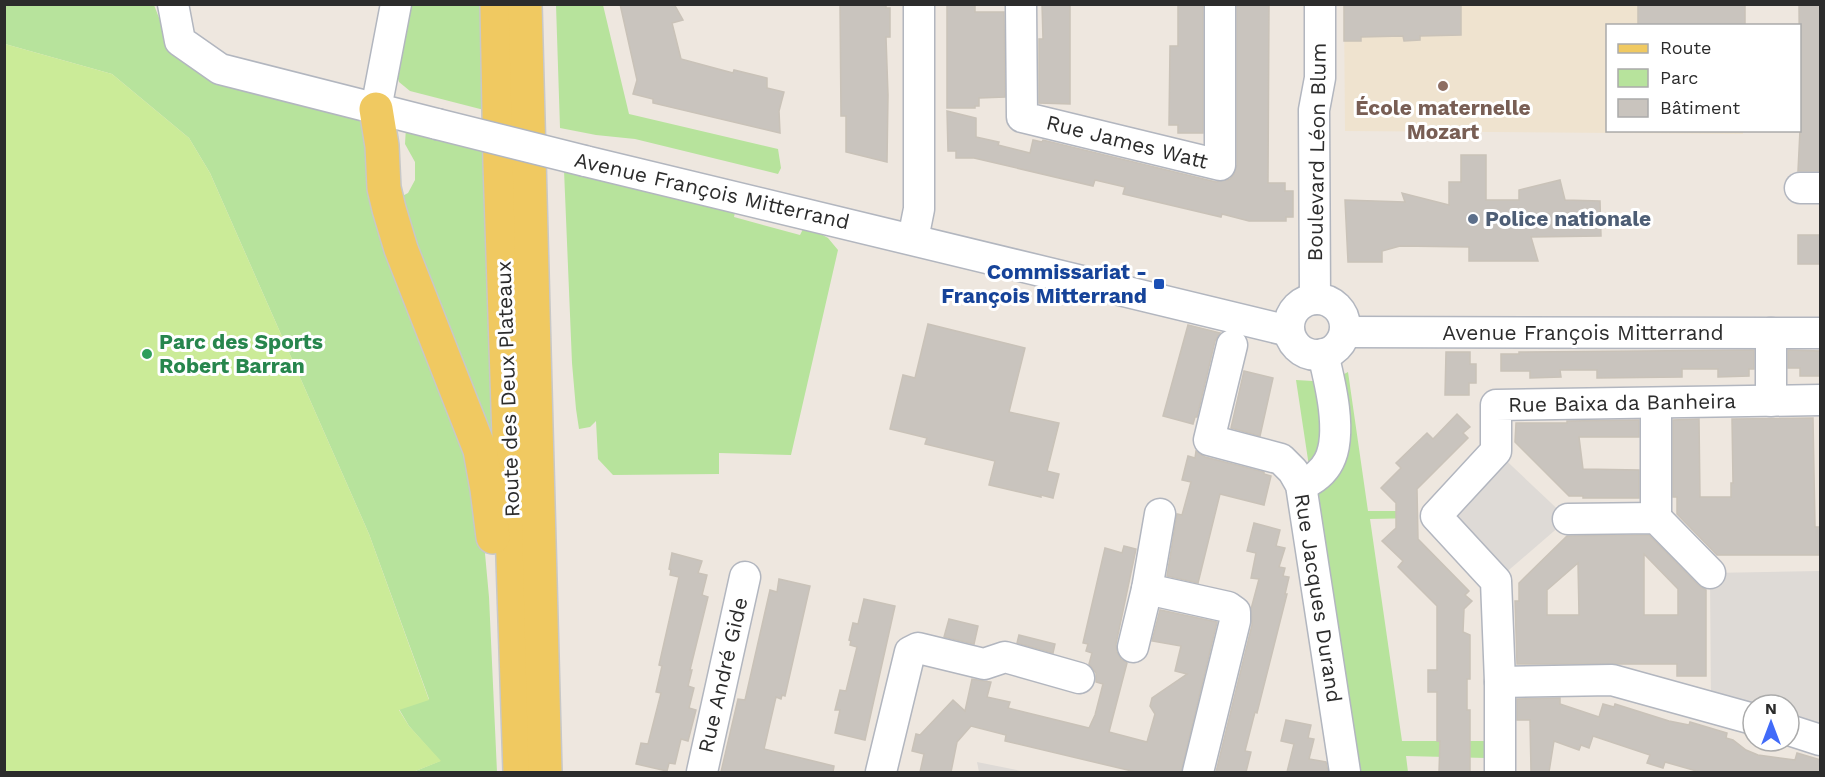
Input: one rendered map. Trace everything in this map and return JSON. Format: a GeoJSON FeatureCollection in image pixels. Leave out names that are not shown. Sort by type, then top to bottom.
{"type":"FeatureCollection","features":[{"type":"Feature","properties":{"kind":"main road","name":"Route des Deux Plateaux"},"geometry":{"type":"LineString","coordinates":[[497,4],[520,772]]}},
{"type":"Feature","properties":{"kind":"main road","name":"Route des Deux Plateaux"},"geometry":{"type":"LineString","coordinates":[[525,4],[545,772]]}},
{"type":"Feature","properties":{"kind":"main road"},"geometry":{"type":"LineString","coordinates":[[376,109],[382,146],[384,188],[389,209],[401,249],[480,450],[488,489],[497,578],[514,602]]}},
{"type":"Feature","properties":{"kind":"street","name":"Avenue François Mitterrand"},"geometry":{"type":"LineString","coordinates":[[173,4],[180,41],[219,69],[585,161],[1289,331]]}},
{"type":"Feature","properties":{"kind":"street"},"geometry":{"type":"LineString","coordinates":[[376,109],[396,4]]}},
{"type":"Feature","properties":{"kind":"street"},"geometry":{"type":"LineString","coordinates":[[913,239],[919,208],[919,4]]}},
{"type":"Feature","properties":{"kind":"street","name":"Rue James Watt"},"geometry":{"type":"LineString","coordinates":[[1021,4],[1022,117],[1220,165],[1220,4]]}},
{"type":"Feature","properties":{"kind":"street","name":"Boulevard Léon Blum"},"geometry":{"type":"LineString","coordinates":[[1315,299],[1314,110],[1320,78],[1320,4]]}},
{"type":"Feature","properties":{"kind":"street"},"geometry":{"type":"LineString","coordinates":[[1315,299],[1324,299],[1338,308],[1343,315],[1345,332],[1336,348],[1323,354],[1303,352],[1292,339],[1289,331],[1292,312],[1298,305],[1315,299]]}},
{"type":"Feature","properties":{"kind":"street","name":"Avenue François Mitterrand"},"geometry":{"type":"LineString","coordinates":[[1345,332],[1821,333]]}},
{"type":"Feature","properties":{"kind":"street"},"geometry":{"type":"LineString","coordinates":[[1771,333],[1772,400]]}},
{"type":"Feature","properties":{"kind":"street","name":"Rue Jacques Durand"},"geometry":{"type":"LineString","coordinates":[[1232,345],[1209,440],[1281,459],[1293,471],[1301,486],[1345,772]]}},
{"type":"Feature","properties":{"kind":"street"},"geometry":{"type":"LineString","coordinates":[[1301,486],[1316,478],[1329,461],[1333,450],[1335,430],[1329,375],[1323,354]]}},
{"type":"Feature","properties":{"kind":"street","name":"Rue Baixa da Banheira"},"geometry":{"type":"LineString","coordinates":[[1500,772],[1500,682],[1496,581],[1436,516],[1496,451],[1496,405],[1821,400]]}},
{"type":"Feature","properties":{"kind":"street"},"geometry":{"type":"LineString","coordinates":[[1656,404],[1656,518],[1710,573]]}},
{"type":"Feature","properties":{"kind":"street"},"geometry":{"type":"LineString","coordinates":[[1133,646],[1147,590],[1160,514]]}},
{"type":"Feature","properties":{"kind":"street"},"geometry":{"type":"LineString","coordinates":[[1568,519],[1656,518]]}},
{"type":"Feature","properties":{"kind":"street","name":"Rue André Gide"},"geometry":{"type":"LineString","coordinates":[[702,772],[745,577]]}},
{"type":"Feature","properties":{"kind":"street"},"geometry":{"type":"LineString","coordinates":[[1147,590],[1228,607],[1235,612],[1235,621],[1198,772]]}},
{"type":"Feature","properties":{"kind":"street"},"geometry":{"type":"LineString","coordinates":[[881,772],[910,652],[918,648],[984,664],[1005,657],[1079,678]]}},
{"type":"Feature","properties":{"kind":"street"},"geometry":{"type":"LineString","coordinates":[[1500,682],[1612,680],[1741,717]]}},
{"type":"Feature","properties":{"kind":"street"},"geometry":{"type":"LineString","coordinates":[[1801,734],[1821,740]]}},
{"type":"Feature","properties":{"kind":"shaded area","name":"École maternelle Mozart"},"geometry":{"type":"Polygon","coordinates":[[[1344,5],[1745,5],[1745,24],[1606,24],[1606,132],[1743,132],[1743,134],[1345,131],[1344,5]]]}},
{"type":"Feature","properties":{"kind":"shaded area"},"geometry":{"type":"Polygon","coordinates":[[[1496,451],[1568,519],[1496,581],[1436,516],[1496,451]]]}},
{"type":"Feature","properties":{"kind":"shaded area"},"geometry":{"type":"Polygon","coordinates":[[[1820,571],[1820,740],[1801,734],[1801,693],[1741,693],[1741,706],[1711,707],[1710,573],[1820,571]]]}},
{"type":"Feature","properties":{"kind":"shaded area"},"geometry":{"type":"Polygon","coordinates":[[[977,762],[1026,772],[979,772],[977,762]]]}},
{"type":"Feature","properties":{"kind":"green space"},"geometry":{"type":"Polygon","coordinates":[[[5,5],[154,5],[165,33],[342,110],[360,121],[370,141],[480,499],[489,597],[497,772],[413,772],[440,761],[409,726],[399,709],[429,699],[369,534],[210,173],[189,138],[112,74],[5,44],[5,5]]]}},
{"type":"Feature","properties":{"kind":"green space"},"geometry":{"type":"Polygon","coordinates":[[[403,5],[486,5],[488,111],[410,91],[399,82],[397,75],[403,5]]]}},
{"type":"Feature","properties":{"kind":"green space"},"geometry":{"type":"Polygon","coordinates":[[[556,5],[603,5],[629,114],[778,149],[781,168],[778,174],[635,139],[560,128],[556,5]]]}},
{"type":"Feature","properties":{"kind":"green space","name":"Parc des Sports Robert Barran"},"geometry":{"type":"Polygon","coordinates":[[[5,44],[112,74],[189,138],[210,173],[369,534],[429,700],[399,710],[409,726],[441,761],[413,772],[5,772],[5,44]]]}},
{"type":"Feature","properties":{"kind":"green space"},"geometry":{"type":"Polygon","coordinates":[[[406,127],[490,154],[497,465],[395,200],[408,193],[415,180],[415,162],[405,144],[406,127]]]}},
{"type":"Feature","properties":{"kind":"green space"},"geometry":{"type":"Polygon","coordinates":[[[564,170],[736,208],[734,217],[800,235],[805,225],[828,238],[838,250],[791,455],[719,453],[719,474],[613,475],[598,459],[596,421],[590,427],[579,429],[576,409],[564,170]]]}},
{"type":"Feature","properties":{"kind":"green space"},"geometry":{"type":"Polygon","coordinates":[[[1348,372],[1368,511],[1417,511],[1417,518],[1370,519],[1402,741],[1485,741],[1486,758],[1406,756],[1408,772],[1352,772],[1319,495],[1310,473],[1296,380],[1329,382],[1348,372]]]}},
{"type":"Feature","properties":{"kind":"building"},"geometry":{"type":"Polygon","coordinates":[[[620,4],[674,4],[683,20],[672,23],[681,59],[733,73],[734,70],[767,78],[767,88],[784,92],[779,111],[780,133],[653,103],[653,99],[633,94],[637,80],[620,4]]]}},
{"type":"Feature","properties":{"kind":"building"},"geometry":{"type":"Polygon","coordinates":[[[840,4],[886,4],[886,8],[890,8],[890,37],[886,37],[887,162],[846,152],[846,116],[841,116],[840,4]]]}},
{"type":"Feature","properties":{"kind":"building"},"geometry":{"type":"Polygon","coordinates":[[[947,4],[975,4],[975,12],[1004,12],[1005,97],[979,98],[979,106],[975,108],[947,108],[947,4]]]}},
{"type":"Feature","properties":{"kind":"building"},"geometry":{"type":"Polygon","coordinates":[[[1042,4],[1070,4],[1070,104],[1039,103],[1039,39],[1043,39],[1042,4]]]}},
{"type":"Feature","properties":{"kind":"building"},"geometry":{"type":"Polygon","coordinates":[[[1178,4],[1203,4],[1203,133],[1178,133],[1178,125],[1169,125],[1170,46],[1178,46],[1178,4]]]}},
{"type":"Feature","properties":{"kind":"building"},"geometry":{"type":"Polygon","coordinates":[[[1237,4],[1269,4],[1268,183],[1285,183],[1285,191],[1293,191],[1293,217],[1286,217],[1286,221],[1249,221],[1222,214],[1221,217],[1123,194],[1125,187],[1095,180],[1093,186],[974,158],[956,158],[956,151],[948,151],[947,111],[976,118],[976,137],[1030,153],[1033,140],[1042,142],[1043,140],[1216,182],[1230,179],[1237,165],[1237,4]]]}},
{"type":"Feature","properties":{"kind":"building"},"geometry":{"type":"Polygon","coordinates":[[[1344,4],[1461,4],[1461,35],[1420,36],[1420,40],[1404,41],[1403,36],[1361,37],[1361,41],[1344,41],[1344,4]]]}},
{"type":"Feature","properties":{"kind":"building"},"geometry":{"type":"Polygon","coordinates":[[[1638,4],[1745,4],[1745,24],[1638,24],[1638,4]]]}},
{"type":"Feature","properties":{"kind":"building"},"geometry":{"type":"Polygon","coordinates":[[[1799,4],[1821,4],[1821,171],[1798,171],[1801,132],[1801,24],[1799,24],[1799,4]]]}},
{"type":"Feature","properties":{"kind":"building","name":"Police nationale"},"geometry":{"type":"Polygon","coordinates":[[[1461,155],[1486,155],[1486,200],[1519,200],[1519,190],[1560,180],[1565,200],[1600,201],[1601,236],[1531,237],[1538,261],[1469,261],[1469,247],[1400,246],[1382,251],[1382,262],[1348,262],[1345,200],[1405,202],[1402,193],[1449,205],[1449,182],[1461,182],[1461,155]]]}},
{"type":"Feature","properties":{"kind":"building"},"geometry":{"type":"Polygon","coordinates":[[[1798,235],[1821,235],[1821,264],[1798,264],[1798,235]]]}},
{"type":"Feature","properties":{"kind":"building"},"geometry":{"type":"Polygon","coordinates":[[[928,324],[1025,348],[1009,412],[1059,423],[1047,471],[1059,474],[1053,498],[989,485],[995,461],[925,444],[927,438],[890,429],[903,375],[915,378],[928,324]]]}},
{"type":"Feature","properties":{"kind":"building"},"geometry":{"type":"Polygon","coordinates":[[[1188,325],[1220,333],[1215,341],[1197,417],[1193,424],[1163,416],[1188,325]]]}},
{"type":"Feature","properties":{"kind":"building"},"geometry":{"type":"Polygon","coordinates":[[[1754,350],[1754,369],[1749,369],[1749,376],[1718,377],[1718,369],[1682,369],[1682,377],[1597,378],[1597,370],[1560,370],[1561,377],[1530,378],[1530,371],[1501,371],[1501,354],[1519,354],[1519,352],[1754,350]]]}},
{"type":"Feature","properties":{"kind":"building"},"geometry":{"type":"Polygon","coordinates":[[[1788,350],[1821,351],[1821,376],[1800,376],[1800,368],[1788,368],[1788,350]]]}},
{"type":"Feature","properties":{"kind":"building"},"geometry":{"type":"Polygon","coordinates":[[[1446,352],[1470,352],[1470,364],[1476,364],[1476,383],[1469,383],[1469,395],[1445,395],[1446,352]]]}},
{"type":"Feature","properties":{"kind":"building"},"geometry":{"type":"Polygon","coordinates":[[[1244,371],[1273,378],[1260,436],[1231,428],[1244,371]]]}},
{"type":"Feature","properties":{"kind":"building"},"geometry":{"type":"Polygon","coordinates":[[[1457,414],[1470,427],[1463,433],[1468,438],[1417,489],[1418,539],[1469,591],[1465,595],[1472,601],[1464,609],[1463,632],[1470,635],[1467,710],[1470,710],[1470,772],[1439,772],[1437,692],[1428,692],[1428,670],[1437,670],[1437,606],[1398,567],[1403,561],[1382,541],[1396,528],[1396,503],[1381,488],[1401,468],[1396,463],[1427,433],[1433,439],[1457,414]]]}},
{"type":"Feature","properties":{"kind":"building"},"geometry":{"type":"Polygon","coordinates":[[[1813,418],[1815,527],[1821,527],[1821,555],[1717,555],[1677,514],[1677,497],[1673,497],[1673,420],[1699,419],[1700,497],[1731,497],[1731,483],[1733,483],[1732,419],[1813,418]]]}},
{"type":"Feature","properties":{"kind":"building"},"geometry":{"type":"Polygon","coordinates":[[[1639,420],[1639,437],[1579,437],[1583,469],[1639,470],[1639,498],[1569,496],[1515,442],[1516,423],[1639,420]]]}},
{"type":"Feature","properties":{"kind":"building"},"geometry":{"type":"Polygon","coordinates":[[[1196,451],[1205,457],[1264,472],[1271,476],[1264,505],[1220,494],[1198,583],[1167,576],[1177,514],[1182,515],[1191,482],[1182,480],[1188,456],[1195,458],[1196,451]]]}},
{"type":"Feature","properties":{"kind":"building"},"geometry":{"type":"Polygon","coordinates":[[[1254,523],[1280,530],[1276,546],[1285,548],[1279,567],[1285,568],[1283,576],[1289,577],[1285,594],[1287,594],[1245,751],[1251,752],[1246,772],[1216,772],[1252,625],[1251,609],[1259,579],[1251,578],[1256,553],[1247,551],[1254,523]]]}},
{"type":"Feature","properties":{"kind":"building"},"geometry":{"type":"Polygon","coordinates":[[[1649,535],[1698,585],[1706,590],[1706,676],[1677,676],[1677,664],[1517,664],[1515,601],[1519,601],[1519,583],[1567,536],[1649,535]],[[1644,554],[1644,615],[1678,615],[1678,589],[1644,554]],[[1578,563],[1547,590],[1547,615],[1579,615],[1578,563]]]}},
{"type":"Feature","properties":{"kind":"building"},"geometry":{"type":"Polygon","coordinates":[[[1124,546],[1136,549],[1116,644],[1121,659],[1127,663],[1109,732],[1147,742],[1155,714],[1150,706],[1152,698],[1187,674],[1175,671],[1181,646],[1152,641],[1160,610],[1217,622],[1181,772],[1136,772],[1005,741],[1006,735],[971,726],[957,742],[951,772],[920,772],[924,754],[912,751],[916,734],[920,735],[953,700],[965,711],[972,679],[991,682],[987,697],[1010,702],[1008,708],[1089,728],[1103,684],[1096,682],[1096,673],[1089,664],[1092,653],[1086,651],[1088,644],[1083,643],[1105,548],[1122,553],[1124,546]]]}},
{"type":"Feature","properties":{"kind":"building"},"geometry":{"type":"Polygon","coordinates":[[[672,553],[702,561],[698,573],[707,575],[702,595],[708,597],[688,686],[694,688],[689,708],[696,710],[688,741],[681,739],[675,764],[669,763],[667,771],[636,764],[641,743],[648,744],[661,693],[656,692],[662,666],[659,665],[679,577],[670,575],[672,553]]]}},
{"type":"Feature","properties":{"kind":"building"},"geometry":{"type":"Polygon","coordinates":[[[779,579],[810,586],[785,696],[782,695],[781,699],[776,697],[764,749],[834,766],[833,772],[721,772],[738,699],[745,700],[770,590],[777,592],[779,579]]]}},
{"type":"Feature","properties":{"kind":"building"},"geometry":{"type":"Polygon","coordinates":[[[864,599],[895,606],[865,740],[835,733],[840,710],[835,710],[840,690],[846,691],[857,647],[850,645],[849,640],[853,623],[858,624],[864,599]]]}},
{"type":"Feature","properties":{"kind":"building"},"geometry":{"type":"Polygon","coordinates":[[[949,619],[978,626],[974,644],[944,637],[949,619]]]}},
{"type":"Feature","properties":{"kind":"building"},"geometry":{"type":"Polygon","coordinates":[[[1019,635],[1055,644],[1053,653],[1017,643],[1019,635]]]}},
{"type":"Feature","properties":{"kind":"building"},"geometry":{"type":"Polygon","coordinates":[[[1560,698],[1560,704],[1599,717],[1603,704],[1614,707],[1615,704],[1669,721],[1689,725],[1690,722],[1727,733],[1726,738],[1741,746],[1741,753],[1795,760],[1797,753],[1821,760],[1821,772],[1700,772],[1665,762],[1663,768],[1647,763],[1650,755],[1593,736],[1589,748],[1581,745],[1579,750],[1554,741],[1549,772],[1531,772],[1530,720],[1517,720],[1517,699],[1560,698]]]}},
{"type":"Feature","properties":{"kind":"building"},"geometry":{"type":"Polygon","coordinates":[[[1286,720],[1311,725],[1308,738],[1314,739],[1309,759],[1326,762],[1328,772],[1287,772],[1294,744],[1281,741],[1286,720]]]}},
{"type":"Feature","properties":{"kind":"place","name":"École maternelle Mozart"},"geometry":{"type":"Point","coordinates":[1443,86]}},
{"type":"Feature","properties":{"kind":"place","name":"Police nationale"},"geometry":{"type":"Point","coordinates":[1473,219]}},
{"type":"Feature","properties":{"kind":"place","name":"Commissariat - François Mitterrand"},"geometry":{"type":"Point","coordinates":[1159,284]}},
{"type":"Feature","properties":{"kind":"place","name":"Parc des Sports Robert Barran"},"geometry":{"type":"Point","coordinates":[147,354]}}]}
